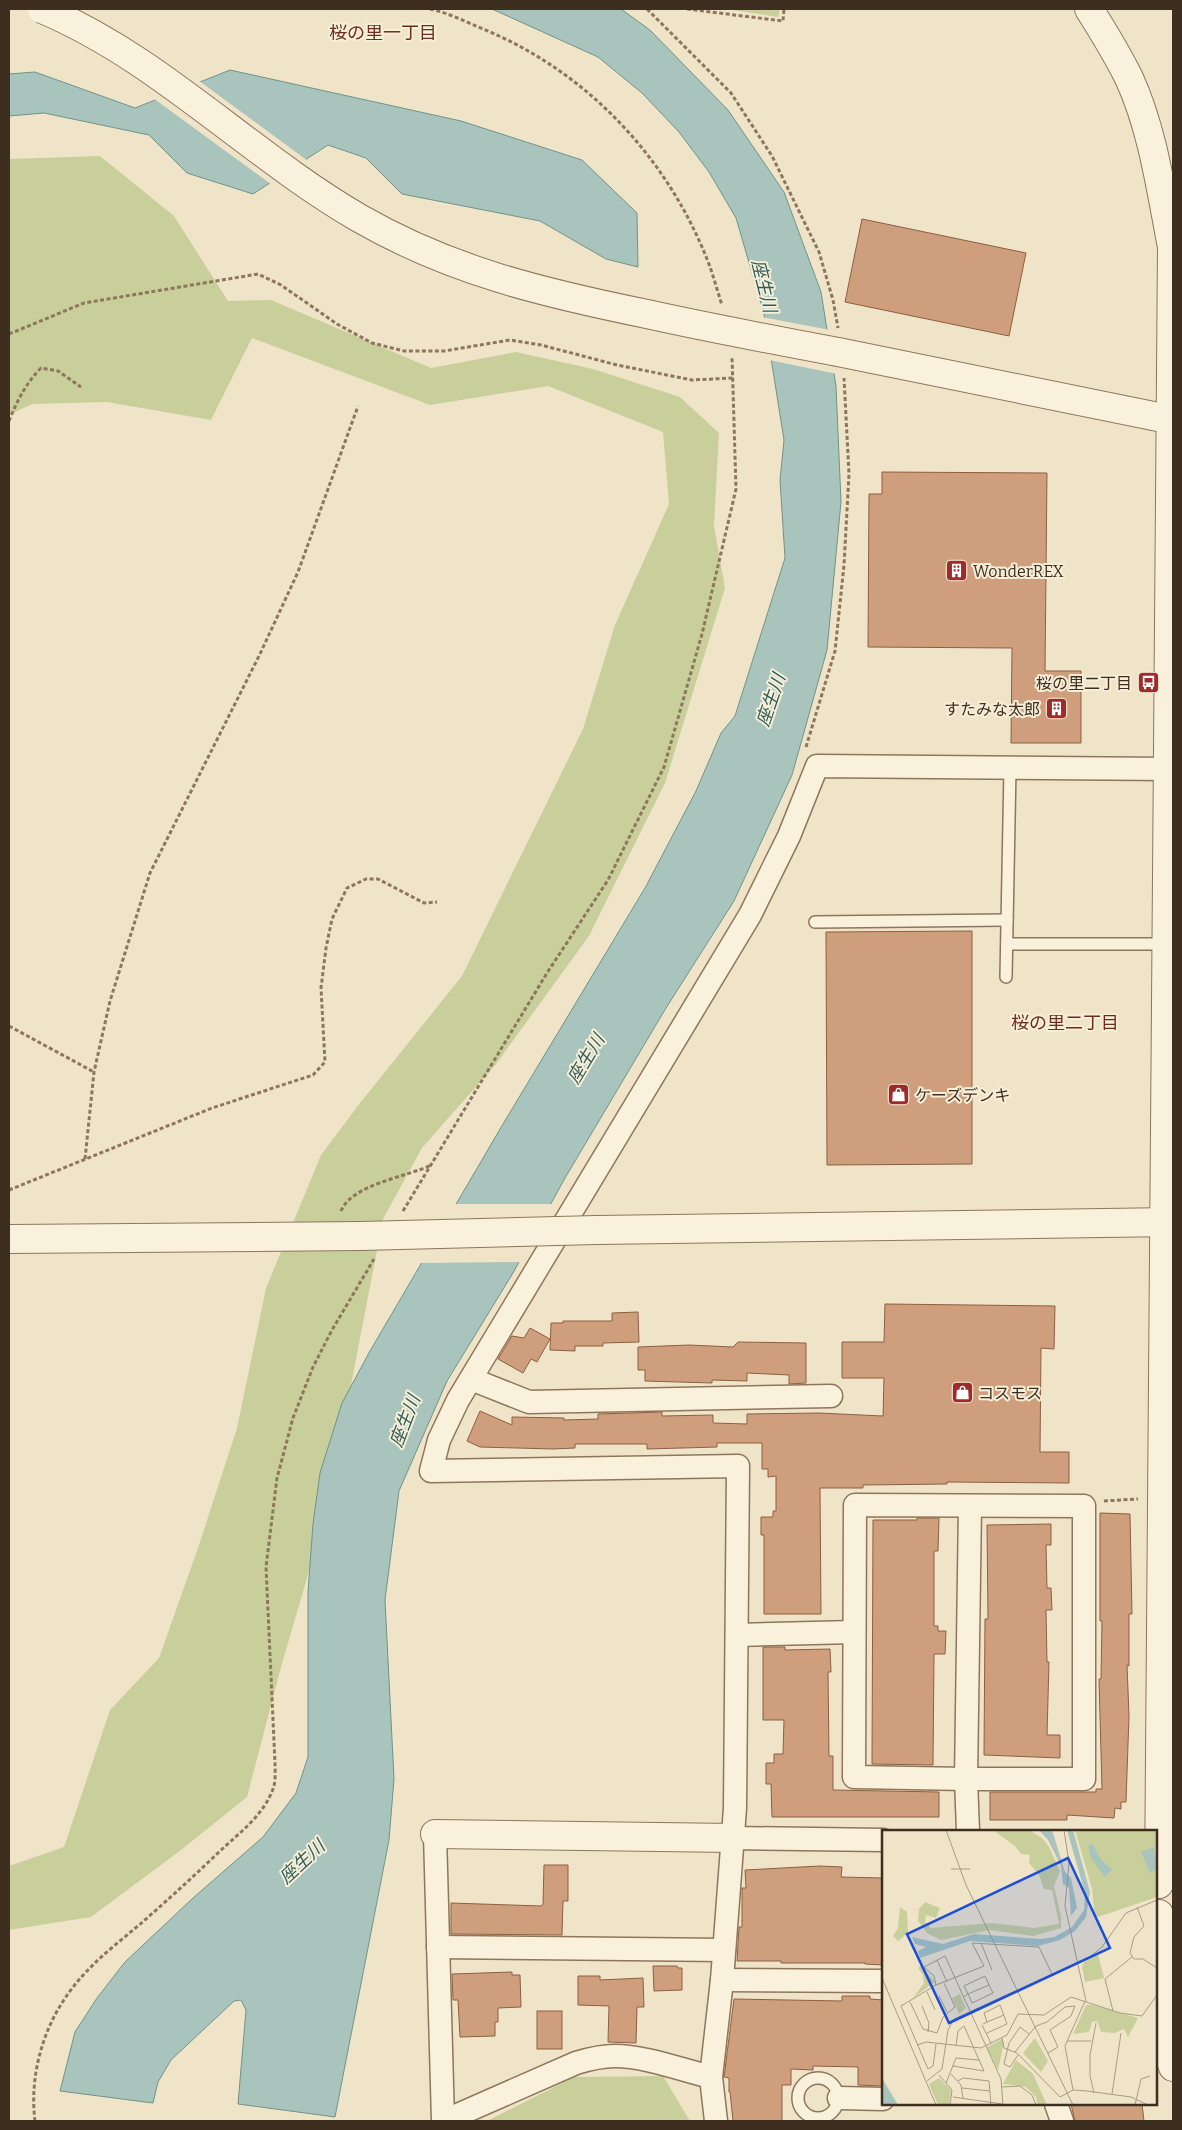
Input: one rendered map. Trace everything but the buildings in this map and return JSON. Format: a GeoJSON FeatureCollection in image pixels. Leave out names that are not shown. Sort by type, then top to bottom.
{"type":"FeatureCollection","features":[{"type":"Feature","properties":{"kind":"street"},"geometry":{"type":"LineString","coordinates":[[42,9],[87,31],[153,72],[320,194],[359,218],[449,262],[545,293],[1172,420]]}},
{"type":"Feature","properties":{"kind":"street"},"geometry":{"type":"LineString","coordinates":[[1089,9],[1129,79],[1145,123],[1159,178],[1172,247],[1167,944],[1169,1384],[1163,1840],[1159,1884],[1159,2001],[1167,2051],[1173,2067]]}},
{"type":"Feature","properties":{"kind":"street"},"geometry":{"type":"LineString","coordinates":[[716,2121],[711,2077],[722,1980],[734,1838],[738,1466],[431,1472],[439,1440],[471,1379],[750,915],[789,836],[817,766],[1169,769]]}},
{"type":"Feature","properties":{"kind":"street"},"geometry":{"type":"LineString","coordinates":[[9,1239],[369,1246],[596,1230],[1169,1222]]}},
{"type":"Feature","properties":{"kind":"street"},"geometry":{"type":"LineString","coordinates":[[471,1379],[529,1402],[830,1396]]}},
{"type":"Feature","properties":{"kind":"street"},"geometry":{"type":"LineString","coordinates":[[855,1506],[970,1506],[1084,1506],[1084,1779],[854,1777],[855,1506]]}},
{"type":"Feature","properties":{"kind":"street"},"geometry":{"type":"LineString","coordinates":[[968,1830],[966,1779],[970,1506]]}},
{"type":"Feature","properties":{"kind":"street"},"geometry":{"type":"LineString","coordinates":[[737,1635],[854,1632]]}},
{"type":"Feature","properties":{"kind":"street"},"geometry":{"type":"LineString","coordinates":[[711,2077],[649,2061],[617,2056],[596,2057],[576,2063],[444,2121],[435,1834],[882,1840]]}},
{"type":"Feature","properties":{"kind":"street"},"geometry":{"type":"LineString","coordinates":[[438,1947],[724,1950]]}},
{"type":"Feature","properties":{"kind":"street"},"geometry":{"type":"LineString","coordinates":[[722,1980],[882,1981]]}},
{"type":"Feature","properties":{"kind":"street"},"geometry":{"type":"LineString","coordinates":[[839,2098],[882,2099]]}},
{"type":"Feature","properties":{"kind":"street"},"geometry":{"type":"LineString","coordinates":[[1056,2105],[1062,2121]]}},
{"type":"Feature","properties":{"kind":"lane"},"geometry":{"type":"LineString","coordinates":[[1006,977],[1010,768]]}},
{"type":"Feature","properties":{"kind":"lane"},"geometry":{"type":"LineString","coordinates":[[815,922],[1007,920]]}},
{"type":"Feature","properties":{"kind":"lane"},"geometry":{"type":"LineString","coordinates":[[1007,944],[1167,944]]}},
{"type":"Feature","properties":{"kind":"lane"},"geometry":{"type":"LineString","coordinates":[[818,2078],[828,2081],[836,2088],[839,2098],[836,2108],[829,2116],[819,2120],[809,2116],[801,2109],[798,2099],[801,2089],[808,2081],[818,2078]]}},
{"type":"Feature","properties":{"kind":"path"},"geometry":{"type":"LineString","coordinates":[[430,9],[500,36],[540,58],[583,86],[638,142],[674,191],[707,258],[724,313]]}},
{"type":"Feature","properties":{"kind":"path"},"geometry":{"type":"LineString","coordinates":[[647,9],[731,93],[772,156],[819,252],[833,300],[840,353],[849,474],[843,574],[835,651],[803,758],[817,766]]}},
{"type":"Feature","properties":{"kind":"path"},"geometry":{"type":"LineString","coordinates":[[687,9],[782,21],[784,9]]}},
{"type":"Feature","properties":{"kind":"path"},"geometry":{"type":"LineString","coordinates":[[9,334],[84,303],[258,274],[281,285],[337,324],[372,342],[404,352],[444,351],[510,340],[540,344],[617,365],[692,380],[733,378]]}},
{"type":"Feature","properties":{"kind":"path"},"geometry":{"type":"LineString","coordinates":[[402,1214],[547,973],[608,880],[664,767],[702,634],[736,489],[731,353]]}},
{"type":"Feature","properties":{"kind":"path"},"geometry":{"type":"LineString","coordinates":[[9,421],[16,402],[30,380],[42,368],[58,372],[81,387]]}},
{"type":"Feature","properties":{"kind":"path"},"geometry":{"type":"LineString","coordinates":[[85,1159],[94,1072],[110,1001],[150,873],[260,654],[298,572],[358,406]]}},
{"type":"Feature","properties":{"kind":"path"},"geometry":{"type":"LineString","coordinates":[[9,1190],[212,1108],[313,1075],[325,1062],[321,988],[326,948],[332,919],[347,888],[366,879],[378,879],[424,903],[437,902]]}},
{"type":"Feature","properties":{"kind":"path"},"geometry":{"type":"LineString","coordinates":[[9,1026],[94,1072]]}},
{"type":"Feature","properties":{"kind":"path"},"geometry":{"type":"LineString","coordinates":[[341,1212],[343,1206],[350,1199],[373,1185],[392,1178],[415,1173],[432,1165]]}},
{"type":"Feature","properties":{"kind":"path"},"geometry":{"type":"LineString","coordinates":[[35,2121],[33,2102],[37,2068],[45,2035],[61,2004],[75,1985],[100,1959],[179,1891],[263,1810],[274,1787],[276,1762],[266,1567],[277,1478],[293,1418],[313,1367],[332,1330],[369,1246]]}},
{"type":"Feature","properties":{"kind":"path"},"geometry":{"type":"LineString","coordinates":[[1084,1506],[1097,1501],[1146,1498]]}},
{"type":"Feature","properties":{"kind":"green space"},"geometry":{"type":"Polygon","coordinates":[[[726,9],[780,9],[778,17],[726,9]]]}},
{"type":"Feature","properties":{"kind":"green space"},"geometry":{"type":"Polygon","coordinates":[[[100,156],[174,216],[228,301],[271,300],[431,368],[516,352],[593,369],[680,397],[719,433],[714,526],[725,588],[665,783],[589,936],[496,1064],[422,1148],[383,1219],[327,1510],[281,1667],[247,1797],[181,1850],[91,1917],[9,1930],[9,1866],[64,1847],[110,1710],[159,1658],[198,1548],[237,1428],[266,1288],[321,1155],[360,1103],[462,976],[583,729],[615,625],[669,504],[663,432],[548,386],[430,405],[252,338],[211,420],[107,402],[32,404],[9,415],[9,159],[100,156]]]}},
{"type":"Feature","properties":{"kind":"green space"},"geometry":{"type":"Polygon","coordinates":[[[663,2076],[690,2121],[487,2121],[574,2077],[663,2076]]]}},
{"type":"Feature","properties":{"kind":"water","name":"座生川"},"geometry":{"type":"Polygon","coordinates":[[[492,9],[621,9],[650,30],[728,110],[784,192],[821,292],[836,386],[841,502],[827,650],[792,775],[734,901],[666,1008],[565,1178],[513,1273],[447,1381],[399,1491],[385,1600],[394,1779],[389,1840],[335,2117],[238,2104],[246,2010],[241,2000],[234,2001],[171,2060],[158,2082],[153,2103],[60,2091],[75,2032],[97,1998],[125,1962],[193,1898],[263,1837],[296,1793],[308,1757],[308,1592],[313,1524],[320,1473],[342,1403],[370,1351],[503,1124],[645,888],[696,791],[721,733],[735,716],[785,558],[780,480],[784,440],[764,314],[736,218],[709,172],[679,132],[642,93],[598,57],[492,9]]]}},
{"type":"Feature","properties":{"kind":"water"},"geometry":{"type":"Polygon","coordinates":[[[230,70],[461,121],[582,160],[637,213],[638,267],[606,259],[540,221],[402,194],[366,158],[328,145],[253,194],[187,173],[149,135],[44,113],[9,116],[9,74],[35,72],[135,108],[230,70]]]}},
{"type":"Feature","properties":{"kind":"pier"},"geometry":{"type":"Polygon","coordinates":[[[198,80],[308,161],[272,185],[153,98],[198,80]]]}},
{"type":"Feature","properties":{"kind":"pier"},"geometry":{"type":"Polygon","coordinates":[[[762,317],[830,330],[837,374],[769,360],[762,317]]]}},
{"type":"Feature","properties":{"kind":"pier"},"geometry":{"type":"Polygon","coordinates":[[[453,1204],[554,1204],[522,1262],[419,1263],[453,1204]]]}},
{"type":"Feature","properties":{"kind":"place","name":"WonderREX"},"geometry":{"type":"Point","coordinates":[957,571]}},
{"type":"Feature","properties":{"kind":"place","name":"桜の里二丁目"},"geometry":{"type":"Point","coordinates":[1148,683]}},
{"type":"Feature","properties":{"kind":"place","name":"すたみな太郎"},"geometry":{"type":"Point","coordinates":[1056,709]}},
{"type":"Feature","properties":{"kind":"place","name":"ケーズデンキ"},"geometry":{"type":"Point","coordinates":[899,1095]}},
{"type":"Feature","properties":{"kind":"place","name":"コスモス"},"geometry":{"type":"Point","coordinates":[962,1393]}},
{"type":"Feature","properties":{"kind":"district","name":"桜の里一丁目"},"geometry":{"type":"Point","coordinates":[383,33]}},
{"type":"Feature","properties":{"kind":"district","name":"桜の里二丁目"},"geometry":{"type":"Point","coordinates":[1065,1023]}}]}
